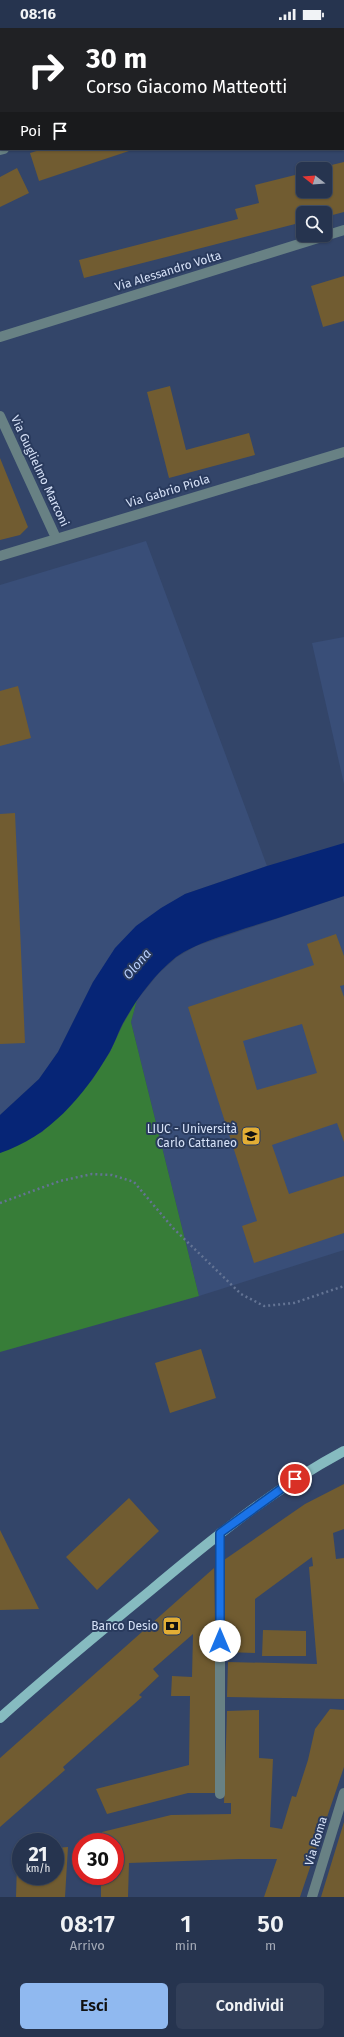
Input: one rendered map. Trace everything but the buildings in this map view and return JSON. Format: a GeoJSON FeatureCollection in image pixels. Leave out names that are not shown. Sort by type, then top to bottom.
{"type":"FeatureCollection","features":[{"type":"Feature","properties":{"kind":"main road"},"geometry":{"type":"LineString","coordinates":[[0,1718],[46,1677],[220,1533],[262,1501],[306,1472],[344,1451]]}},
{"type":"Feature","properties":{"kind":"street","name":"Via Alessandro Volta"},"geometry":{"type":"LineString","coordinates":[[0,337],[344,230]]}},
{"type":"Feature","properties":{"kind":"street","name":"Via Guglielmo Marconi"},"geometry":{"type":"LineString","coordinates":[[0,416],[56,538]]}},
{"type":"Feature","properties":{"kind":"street","name":"Via Gabrio Piola"},"geometry":{"type":"LineString","coordinates":[[0,556],[344,452]]}},
{"type":"Feature","properties":{"kind":"street"},"geometry":{"type":"LineString","coordinates":[[220,1533],[220,1794]]}},
{"type":"Feature","properties":{"kind":"street","name":"Via Roma"},"geometry":{"type":"LineString","coordinates":[[312,1897],[344,1793]]}},
{"type":"Feature","properties":{"kind":"path"},"geometry":{"type":"LineString","coordinates":[[0,1203],[60,1181],[92,1174],[112,1175],[134,1182],[173,1228],[240,1294],[264,1306],[294,1304],[344,1286]]}},
{"type":"Feature","properties":{"kind":"shaded area"},"geometry":{"type":"Polygon","coordinates":[[[146,541],[267,866],[185,894],[93,982],[58,1052],[39,1079],[0,1115],[0,585],[146,541]]]}},
{"type":"Feature","properties":{"kind":"shaded area"},"geometry":{"type":"Polygon","coordinates":[[[344,637],[344,784],[312,643],[344,637]]]}},
{"type":"Feature","properties":{"kind":"shaded area","name":"LIUC - Università Carlo Cattaneo"},"geometry":{"type":"Polygon","coordinates":[[[344,896],[344,1250],[199,1296],[131,1022],[137,1000],[159,973],[177,957],[196,946],[344,896]]]}},
{"type":"Feature","properties":{"kind":"green space"},"geometry":{"type":"Polygon","coordinates":[[[137,1000],[131,1022],[199,1296],[0,1352],[0,1153],[42,1132],[92,1080],[110,1052],[123,1024],[137,1000]]]}},
{"type":"Feature","properties":{"kind":"water","name":"Olona"},"geometry":{"type":"Polygon","coordinates":[[[344,843],[344,896],[210,940],[176,957],[160,971],[140,996],[123,1023],[109,1053],[99,1069],[88,1085],[64,1113],[34,1137],[18,1146],[0,1153],[0,1115],[39,1079],[58,1052],[93,982],[115,948],[136,926],[161,908],[185,894],[267,866],[344,843]]]}},
{"type":"Feature","properties":{"kind":"place","name":"LIUC - Università Carlo Cattaneo"},"geometry":{"type":"Point","coordinates":[251,1136]}},
{"type":"Feature","properties":{"kind":"place","name":"Banco Desio"},"geometry":{"type":"Point","coordinates":[172,1626]}},
{"type":"Feature","properties":{"kind":"route"},"geometry":{"type":"LineString","coordinates":[[220,1641],[220,1533],[262,1501],[295,1479]]}}]}
